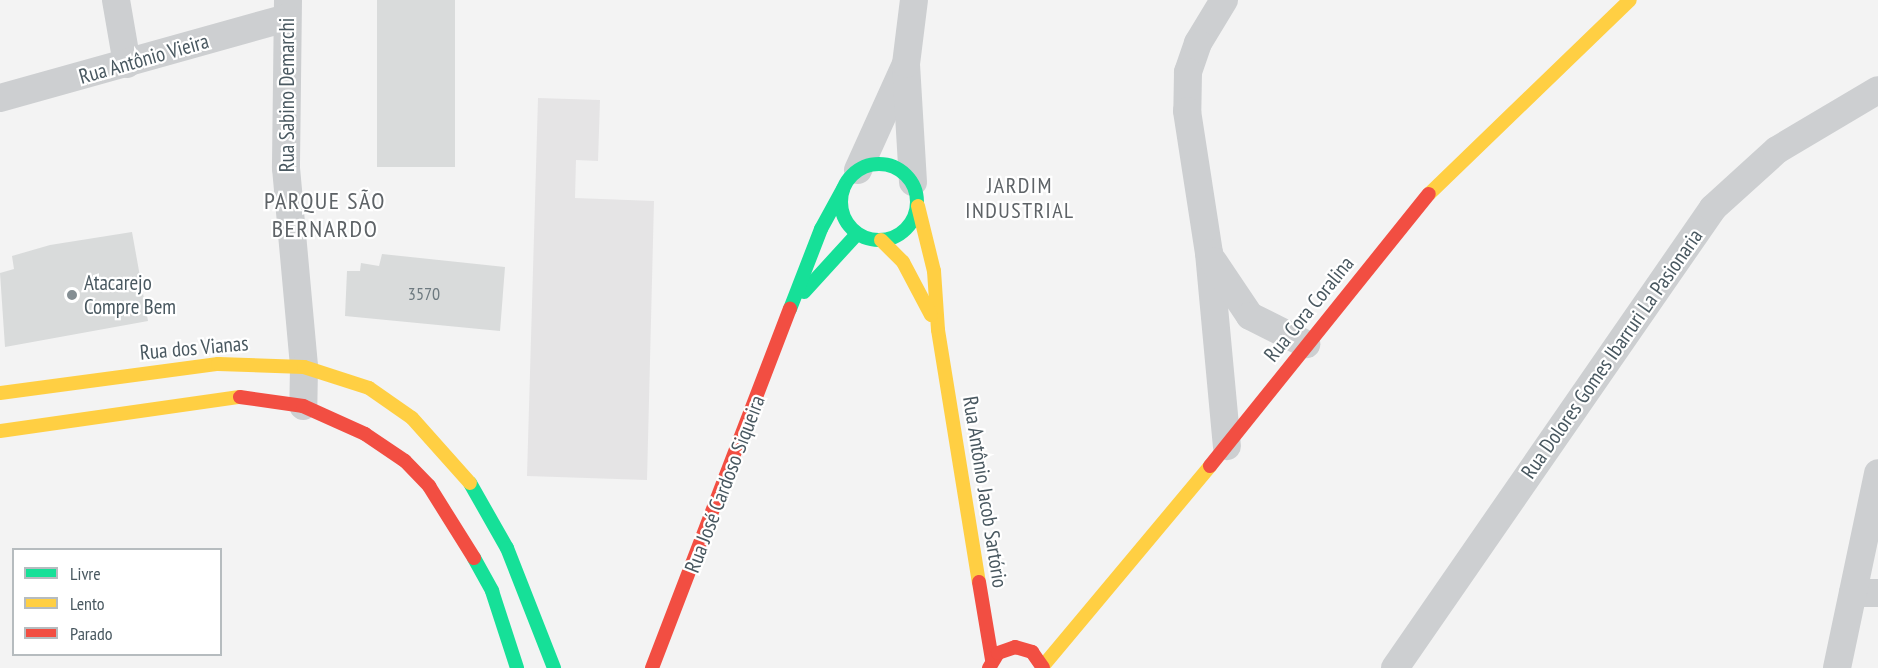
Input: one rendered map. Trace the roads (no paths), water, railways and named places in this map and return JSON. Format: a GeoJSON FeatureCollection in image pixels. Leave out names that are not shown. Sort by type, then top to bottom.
{"type":"FeatureCollection","features":[{"type":"Feature","properties":{"kind":"street"},"geometry":{"type":"LineString","coordinates":[[116,0],[127,64]]}},
{"type":"Feature","properties":{"kind":"street","name":"Rua José Cardoso Siqueira"},"geometry":{"type":"LineString","coordinates":[[914,0],[906,64],[915,194]]}},
{"type":"Feature","properties":{"kind":"street"},"geometry":{"type":"LineString","coordinates":[[1224,0],[1198,43],[1188,72],[1187,111],[1209,253],[1227,446]]}},
{"type":"Feature","properties":{"kind":"street","name":"Rua Cora Coralina"},"geometry":{"type":"LineString","coordinates":[[1043,667],[1227,446],[1306,344],[1433,190],[1630,0]]}},
{"type":"Feature","properties":{"kind":"street","name":"Rua Antônio Vieira"},"geometry":{"type":"LineString","coordinates":[[0,98],[127,64],[288,9]]}},
{"type":"Feature","properties":{"kind":"street","name":"Rua Sabino Demarchi"},"geometry":{"type":"LineString","coordinates":[[288,9],[286,168],[304,367],[303,406]]}},
{"type":"Feature","properties":{"kind":"street","name":"Rua José Cardoso Siqueira"},"geometry":{"type":"LineString","coordinates":[[652,668],[796,300],[821,229],[850,179],[906,64]]}},
{"type":"Feature","properties":{"kind":"street","name":"Rua Dolores Gomes Ibarruri La Pasionaria"},"geometry":{"type":"LineString","coordinates":[[1395,668],[1713,208],[1777,150],[1878,90]]}},
{"type":"Feature","properties":{"kind":"street"},"geometry":{"type":"LineString","coordinates":[[869,164],[888,164],[905,172],[915,194],[915,216],[902,233],[881,240],[857,234],[843,214],[850,179],[869,164]]}},
{"type":"Feature","properties":{"kind":"street","name":"Rua Antônio Jacob Sartório"},"geometry":{"type":"LineString","coordinates":[[915,194],[934,271],[938,330],[991,664]]}},
{"type":"Feature","properties":{"kind":"street","name":"Rua José Cardoso Siqueira"},"geometry":{"type":"LineString","coordinates":[[796,300],[857,234]]}},
{"type":"Feature","properties":{"kind":"street","name":"Rua Antônio Jacob Sartório"},"geometry":{"type":"LineString","coordinates":[[881,240],[914,279],[938,330]]}},
{"type":"Feature","properties":{"kind":"street"},"geometry":{"type":"LineString","coordinates":[[1209,253],[1235,300],[1250,316],[1306,344]]}},
{"type":"Feature","properties":{"kind":"street","name":"Rua dos Vianas"},"geometry":{"type":"LineString","coordinates":[[0,393],[218,364],[304,367],[369,388],[412,418],[465,474],[507,548],[554,668]]}},
{"type":"Feature","properties":{"kind":"street"},"geometry":{"type":"LineString","coordinates":[[0,430],[183,402],[250,396],[303,406],[365,434],[405,461],[429,486],[492,591],[517,668]]}},
{"type":"Feature","properties":{"kind":"street"},"geometry":{"type":"LineString","coordinates":[[1837,668],[1865,593],[1878,473]]}},
{"type":"Feature","properties":{"kind":"street"},"geometry":{"type":"LineString","coordinates":[[991,664],[1015,647],[1032,652],[1043,667]]}},
{"type":"Feature","properties":{"kind":"place","name":"Atacarejo Compre Bem"},"geometry":{"type":"Point","coordinates":[72,295]}},
{"type":"Feature","properties":{"kind":"district","name":"JARDIM INDUSTRIAL"},"geometry":{"type":"Point","coordinates":[1020,198]}},
{"type":"Feature","properties":{"kind":"district","name":"PARQUE SÃO BERNARDO"},"geometry":{"type":"Point","coordinates":[325,215]}}]}
